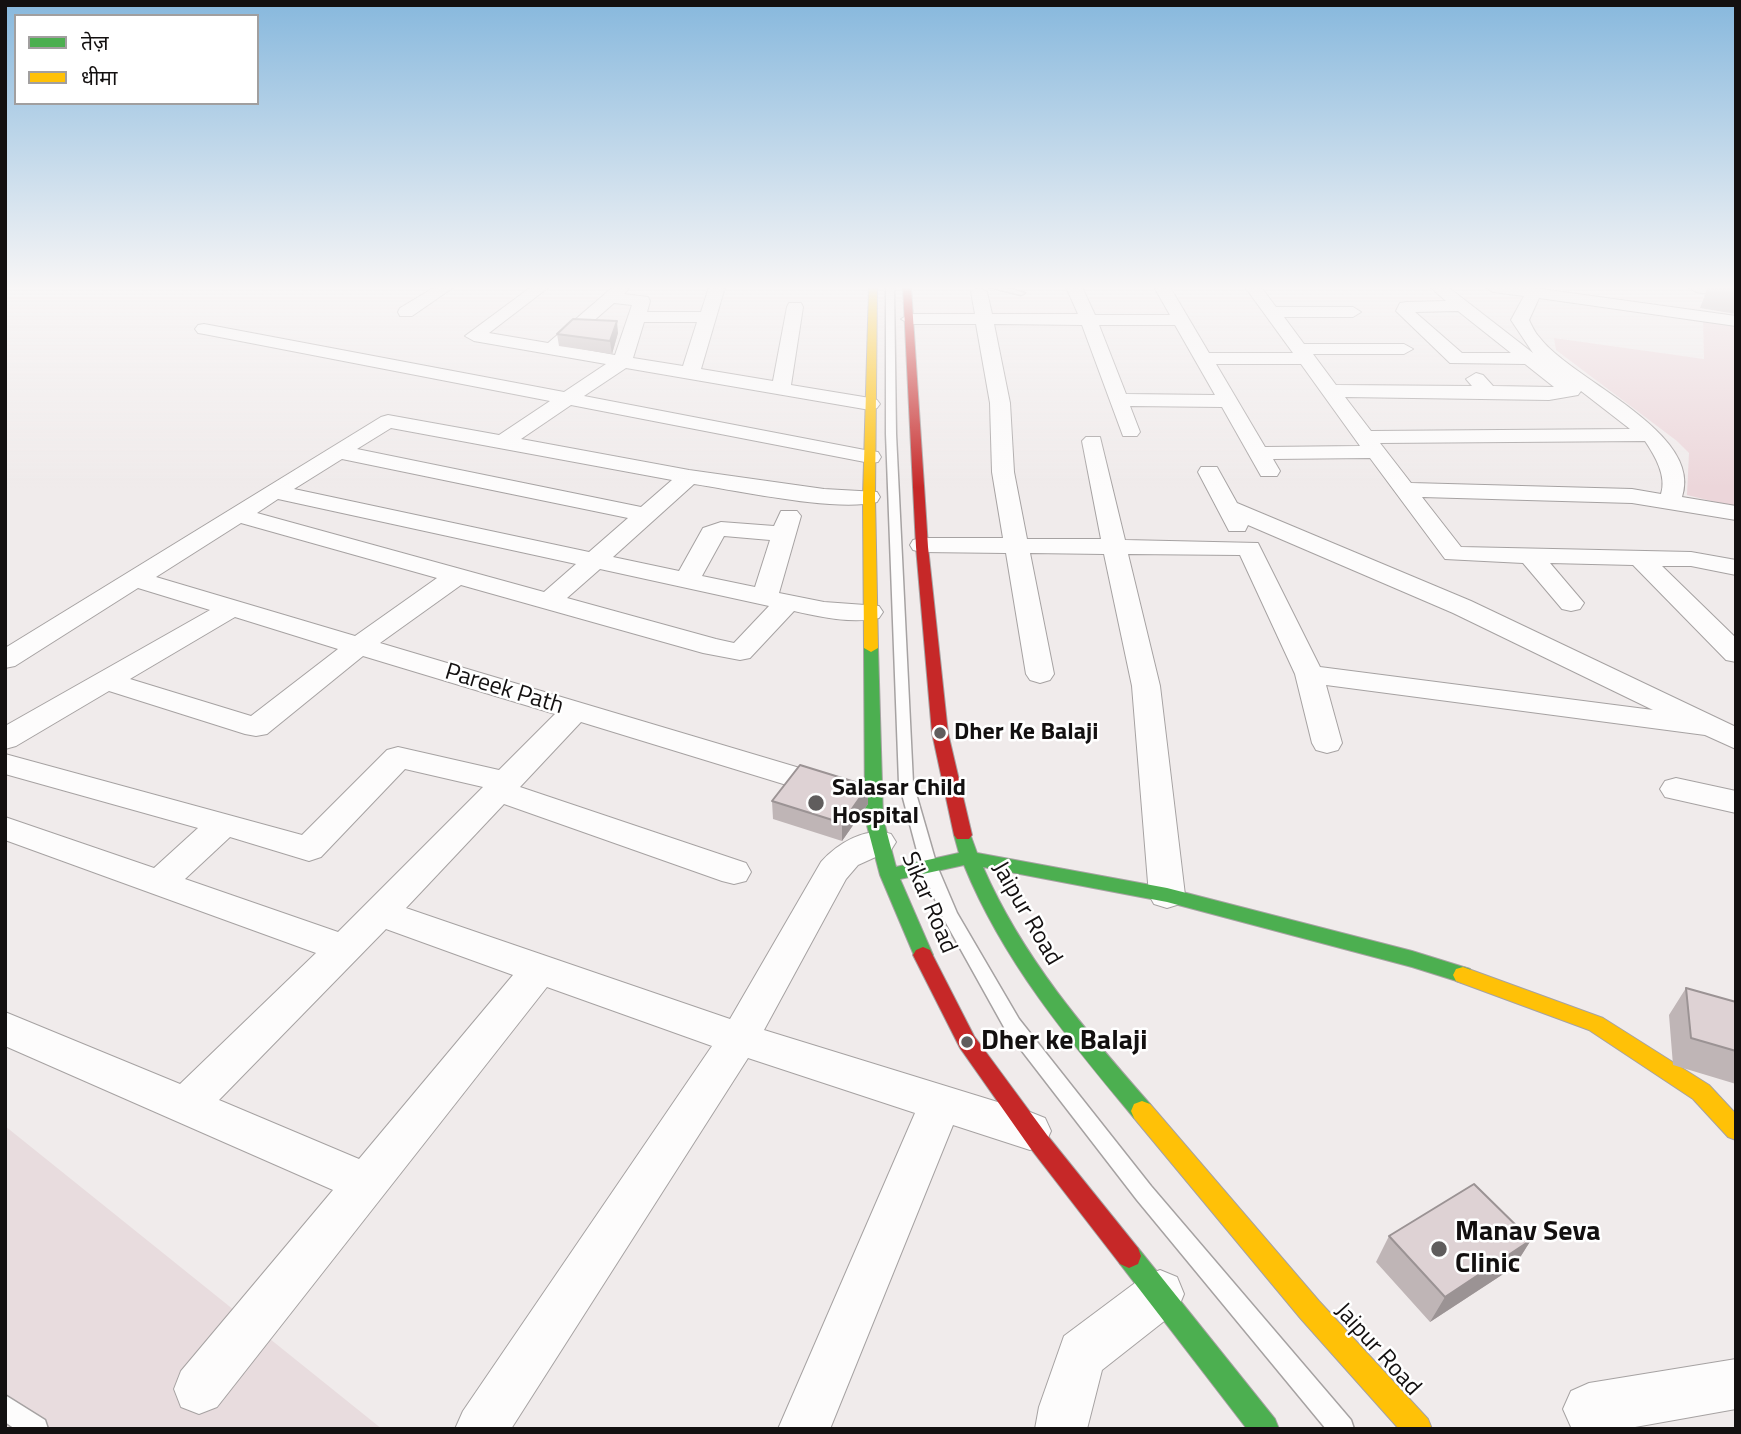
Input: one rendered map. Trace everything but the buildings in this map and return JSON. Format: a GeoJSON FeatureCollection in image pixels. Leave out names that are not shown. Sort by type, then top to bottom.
{"type":"FeatureCollection","features":[{"type":"Feature","properties":{"kind":"main road","name":"Sikar Road"},"geometry":{"type":"LineString","coordinates":[[871,354],[869,498],[873,800],[884,859],[919,947],[967,1042],[1032,1132],[1265,1429]]}},
{"type":"Feature","properties":{"kind":"main road","name":"Jaipur Road"},"geometry":{"type":"LineString","coordinates":[[912,354],[922,545],[940,733],[968,858],[1011,944],[1063,1018],[1310,1310],[1418,1429]]}},
{"type":"Feature","properties":{"kind":"main road"},"geometry":{"type":"LineString","coordinates":[[884,859],[929,866],[968,858],[1167,895],[1412,959],[1504,988],[1597,1024],[1701,1092],[1736,1130]]}},
{"type":"Feature","properties":{"kind":"street"},"geometry":{"type":"LineString","coordinates":[[334,354],[870,457]]}},
{"type":"Feature","properties":{"kind":"street"},"geometry":{"type":"LineString","coordinates":[[578,354],[870,404]]}},
{"type":"Feature","properties":{"kind":"street"},"geometry":{"type":"LineString","coordinates":[[502,443],[622,362],[625,354]]}},
{"type":"Feature","properties":{"kind":"street"},"geometry":{"type":"LineString","coordinates":[[690,374],[696,354]]}},
{"type":"Feature","properties":{"kind":"street"},"geometry":{"type":"LineString","coordinates":[[781,389],[787,354]]}},
{"type":"Feature","properties":{"kind":"street"},"geometry":{"type":"LineString","coordinates":[[990,354],[1000,403],[1003,472],[1040,674]]}},
{"type":"Feature","properties":{"kind":"street"},"geometry":{"type":"LineString","coordinates":[[1102,354],[1130,432]]}},
{"type":"Feature","properties":{"kind":"street"},"geometry":{"type":"LineString","coordinates":[[1200,354],[1264,462],[1370,445],[1651,435]]}},
{"type":"Feature","properties":{"kind":"street"},"geometry":{"type":"LineString","coordinates":[[1202,358],[1302,354],[1454,554],[1691,558],[1736,568]]}},
{"type":"Feature","properties":{"kind":"street"},"geometry":{"type":"LineString","coordinates":[[1451,354],[1519,424]]}},
{"type":"Feature","properties":{"kind":"street"},"geometry":{"type":"LineString","coordinates":[[1534,354],[1651,435],[1667,457],[1675,485],[1669,502]]}},
{"type":"Feature","properties":{"kind":"street"},"geometry":{"type":"LineString","coordinates":[[1330,391],[1549,394],[1571,391],[1538,354]]}},
{"type":"Feature","properties":{"kind":"street"},"geometry":{"type":"LineString","coordinates":[[1457,359],[1540,358]]}},
{"type":"Feature","properties":{"kind":"street"},"geometry":{"type":"LineString","coordinates":[[1119,400],[1227,401]]}},
{"type":"Feature","properties":{"kind":"street"},"geometry":{"type":"LineString","coordinates":[[5,660],[388,421],[689,477],[796,492],[869,498]]}},
{"type":"Feature","properties":{"kind":"street"},"geometry":{"type":"LineString","coordinates":[[1093,441],[1146,686],[1167,895]]}},
{"type":"Feature","properties":{"kind":"street"},"geometry":{"type":"LineString","coordinates":[[339,452],[647,515]]}},
{"type":"Feature","properties":{"kind":"street"},"geometry":{"type":"LineString","coordinates":[[1209,472],[1249,548],[1309,674],[1327,743]]}},
{"type":"Feature","properties":{"kind":"street"},"geometry":{"type":"LineString","coordinates":[[549,601],[689,477]]}},
{"type":"Feature","properties":{"kind":"street"},"geometry":{"type":"LineString","coordinates":[[1404,490],[1564,492],[1632,496],[1736,513]]}},
{"type":"Feature","properties":{"kind":"street"},"geometry":{"type":"LineString","coordinates":[[275,492],[824,610],[870,612]]}},
{"type":"Feature","properties":{"kind":"street"},"geometry":{"type":"LineString","coordinates":[[239,515],[740,652],[776,599],[783,534],[796,492]]}},
{"type":"Feature","properties":{"kind":"street"},"geometry":{"type":"LineString","coordinates":[[1228,508],[1462,607],[1724,733]]}},
{"type":"Feature","properties":{"kind":"street"},"geometry":{"type":"LineString","coordinates":[[688,579],[711,533],[721,529],[783,534]]}},
{"type":"Feature","properties":{"kind":"street"},"geometry":{"type":"LineString","coordinates":[[922,545],[1249,548]]}},
{"type":"Feature","properties":{"kind":"street"},"geometry":{"type":"LineString","coordinates":[[1530,556],[1571,603]]}},
{"type":"Feature","properties":{"kind":"street"},"geometry":{"type":"LineString","coordinates":[[1640,558],[1736,654]]}},
{"type":"Feature","properties":{"kind":"street"},"geometry":{"type":"LineString","coordinates":[[106,681],[256,727],[359,646],[457,576]]}},
{"type":"Feature","properties":{"kind":"street","name":"Pareek Path"},"geometry":{"type":"LineString","coordinates":[[135,579],[873,800]]}},
{"type":"Feature","properties":{"kind":"street"},"geometry":{"type":"LineString","coordinates":[[5,740],[232,608]]}},
{"type":"Feature","properties":{"kind":"street"},"geometry":{"type":"LineString","coordinates":[[1309,674],[1724,733]]}},
{"type":"Feature","properties":{"kind":"street"},"geometry":{"type":"LineString","coordinates":[[187,1106],[575,711]]}},
{"type":"Feature","properties":{"kind":"street"},"geometry":{"type":"LineString","coordinates":[[5,764],[309,849],[398,757],[501,786],[734,872]]}},
{"type":"Feature","properties":{"kind":"street"},"geometry":{"type":"LineString","coordinates":[[1676,789],[1735,803]]}},
{"type":"Feature","properties":{"kind":"street"},"geometry":{"type":"LineString","coordinates":[[159,883],[224,824]]}},
{"type":"Feature","properties":{"kind":"street"},"geometry":{"type":"LineString","coordinates":[[5,828],[344,949]]}},
{"type":"Feature","properties":{"kind":"street"},"geometry":{"type":"LineString","coordinates":[[481,1429],[739,1039],[833,871],[846,856],[884,859]]}},
{"type":"Feature","properties":{"kind":"street"},"geometry":{"type":"LineString","coordinates":[[380,912],[739,1039],[1032,1132]]}},
{"type":"Feature","properties":{"kind":"street"},"geometry":{"type":"LineString","coordinates":[[199,1389],[541,968]]}},
{"type":"Feature","properties":{"kind":"street"},"geometry":{"type":"LineString","coordinates":[[5,1028],[366,1183]]}},
{"type":"Feature","properties":{"kind":"street"},"geometry":{"type":"LineString","coordinates":[[804,1429],[940,1104]]}},
{"type":"Feature","properties":{"kind":"street"},"geometry":{"type":"LineString","coordinates":[[1062,1429],[1065,1407],[1082,1354],[1160,1294]]}},
{"type":"Feature","properties":{"kind":"street"},"geometry":{"type":"LineString","coordinates":[[1588,1409],[1736,1384]]}},
{"type":"Feature","properties":{"kind":"lane"},"geometry":{"type":"LineString","coordinates":[[890,354],[891,434],[906,782],[929,866],[949,914],[1012,1024],[1144,1193],[1342,1429]]}},
{"type":"Feature","properties":{"kind":"lane"},"geometry":{"type":"LineString","coordinates":[[5,1407],[36,1429]]}},
{"type":"Feature","properties":{"kind":"shaded area"},"geometry":{"type":"Polygon","coordinates":[[[1561,354],[1668,354],[1704,359],[1704,354],[1736,354],[1736,507],[1687,495],[1689,453],[1677,441],[1561,354]]]}},
{"type":"Feature","properties":{"kind":"shaded area"},"geometry":{"type":"Polygon","coordinates":[[[5,1126],[382,1429],[5,1429],[5,1126]]]}},
{"type":"Feature","properties":{"kind":"traffic: fast"},"geometry":{"type":"LineString","coordinates":[[871,648],[874,818],[889,875],[923,955]]}},
{"type":"Feature","properties":{"kind":"traffic: fast"},"geometry":{"type":"LineString","coordinates":[[963,835],[987,895],[1023,960],[1060,1012],[1142,1111]]}},
{"type":"Feature","properties":{"kind":"traffic: fast"},"geometry":{"type":"LineString","coordinates":[[889,875],[968,858],[1167,895],[1412,959],[1463,975]]}},
{"type":"Feature","properties":{"kind":"traffic: fast"},"geometry":{"type":"LineString","coordinates":[[1129,1256],[1265,1429]]}},
{"type":"Feature","properties":{"kind":"traffic: slow"},"geometry":{"type":"LineString","coordinates":[[871,648],[869,497],[872,354]]}},
{"type":"Feature","properties":{"kind":"traffic: slow"},"geometry":{"type":"LineString","coordinates":[[1463,975],[1596,1024],[1701,1092],[1736,1130]]}},
{"type":"Feature","properties":{"kind":"traffic: slow"},"geometry":{"type":"LineString","coordinates":[[1142,1111],[1310,1310],[1418,1429]]}},
{"type":"Feature","properties":{"kind":"traffic: jam"},"geometry":{"type":"LineString","coordinates":[[911,354],[922,547],[940,733],[963,835]]}},
{"type":"Feature","properties":{"kind":"traffic: jam"},"geometry":{"type":"LineString","coordinates":[[923,955],[967,1042],[1039,1142],[1129,1256]]}},
{"type":"Feature","properties":{"kind":"place","name":"Dher Ke Balaji"},"geometry":{"type":"Point","coordinates":[940,733]}},
{"type":"Feature","properties":{"kind":"place","name":"Salasar Child Hospital"},"geometry":{"type":"Point","coordinates":[816,803]}},
{"type":"Feature","properties":{"kind":"place","name":"Dher ke Balaji"},"geometry":{"type":"Point","coordinates":[967,1042]}},
{"type":"Feature","properties":{"kind":"place","name":"Manav Seva Clinic"},"geometry":{"type":"Point","coordinates":[1439,1249]}}]}
